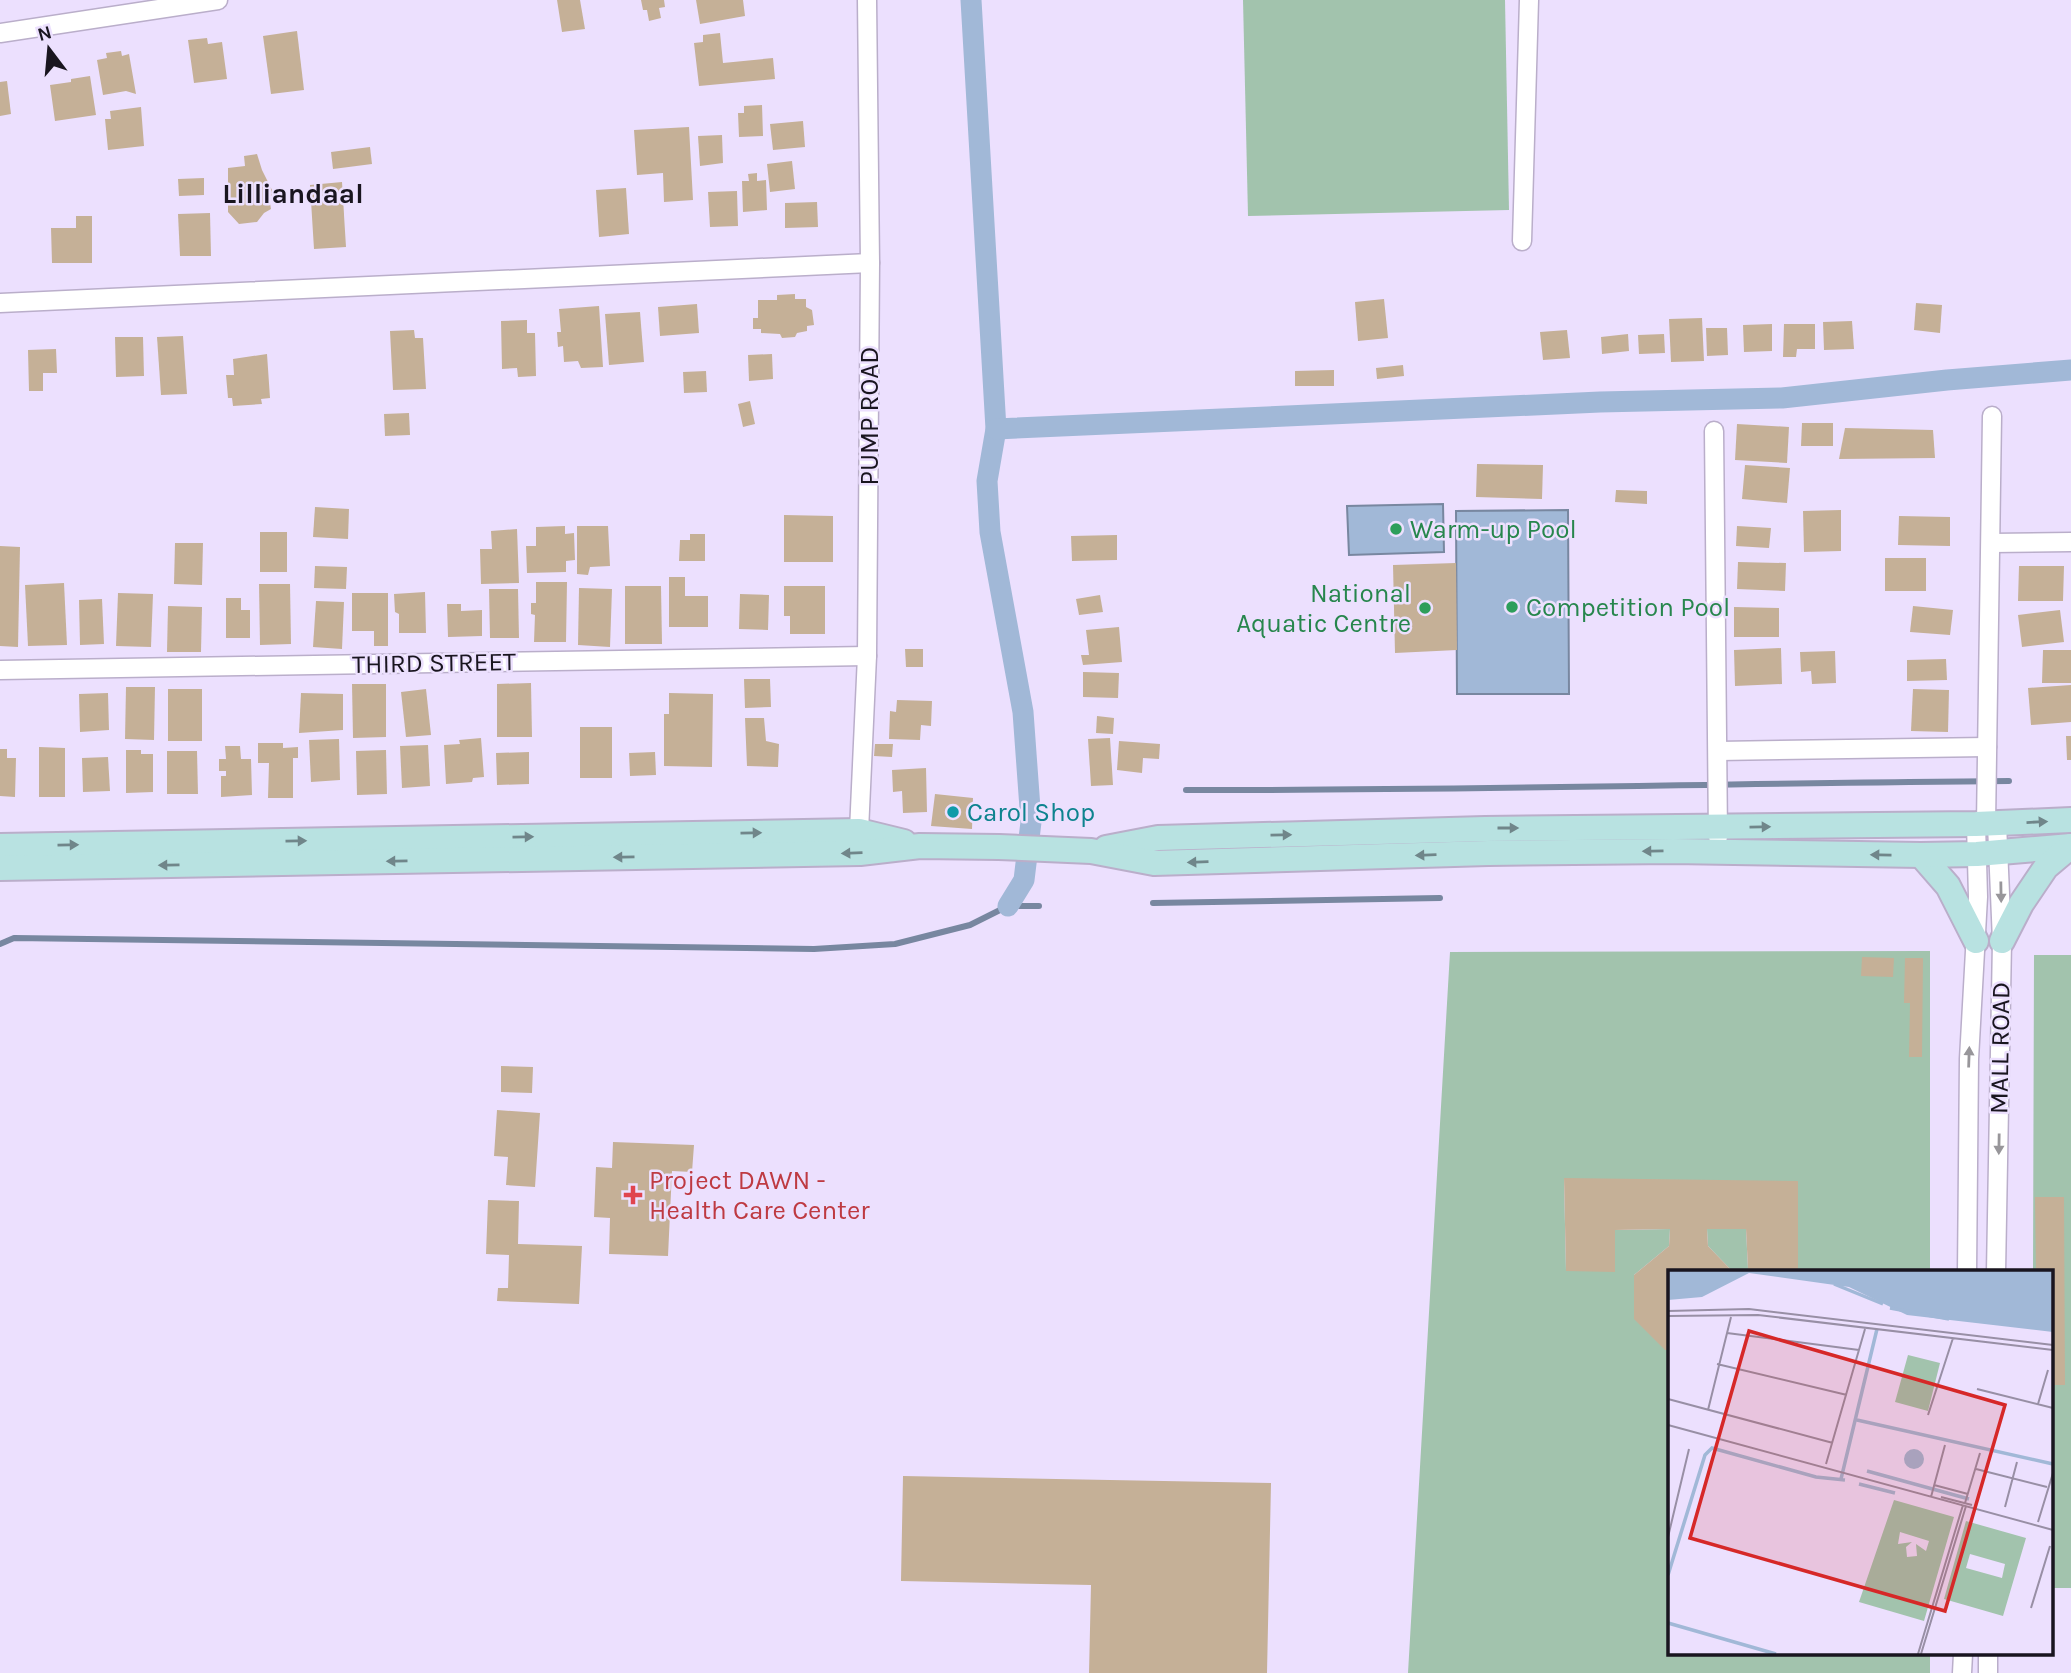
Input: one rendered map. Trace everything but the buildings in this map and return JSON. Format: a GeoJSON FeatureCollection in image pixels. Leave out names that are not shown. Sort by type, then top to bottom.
{"type":"FeatureCollection","features":[{"type":"Feature","properties":{"kind":"main road"},"geometry":{"type":"LineString","coordinates":[[1084,851],[1158,838],[1485,828],[1718,817],[2071,820]]}},
{"type":"Feature","properties":{"kind":"main road"},"geometry":{"type":"LineString","coordinates":[[0,846],[859,831],[927,846]]}},
{"type":"Feature","properties":{"kind":"main road"},"geometry":{"type":"LineString","coordinates":[[0,868],[860,853],[927,846],[1084,851],[1154,863],[1488,853],[1921,855],[2071,846]]}},
{"type":"Feature","properties":{"kind":"main road"},"geometry":{"type":"LineString","coordinates":[[2001,942],[2021,904],[2046,867],[2071,846]]}},
{"type":"Feature","properties":{"kind":"main road"},"geometry":{"type":"LineString","coordinates":[[1921,855],[1948,886],[1976,941]]}},
{"type":"Feature","properties":{"kind":"street"},"geometry":{"type":"LineString","coordinates":[[0,33],[218,0]]}},
{"type":"Feature","properties":{"kind":"street","name":"PUMP ROAD"},"geometry":{"type":"LineString","coordinates":[[859,831],[867,656],[870,263],[867,0]]}},
{"type":"Feature","properties":{"kind":"street"},"geometry":{"type":"LineString","coordinates":[[1522,241],[1529,0]]}},
{"type":"Feature","properties":{"kind":"street"},"geometry":{"type":"LineString","coordinates":[[0,303],[870,263]]}},
{"type":"Feature","properties":{"kind":"street","name":"MALL ROAD"},"geometry":{"type":"LineString","coordinates":[[1992,416],[1986,821],[2001,942],[1996,1270]]}},
{"type":"Feature","properties":{"kind":"street"},"geometry":{"type":"LineString","coordinates":[[1714,431],[1717,852]]}},
{"type":"Feature","properties":{"kind":"street"},"geometry":{"type":"LineString","coordinates":[[1992,543],[2071,542]]}},
{"type":"Feature","properties":{"kind":"street","name":"THIRD STREET"},"geometry":{"type":"LineString","coordinates":[[0,670],[867,656]]}},
{"type":"Feature","properties":{"kind":"street"},"geometry":{"type":"LineString","coordinates":[[1718,751],[1987,751]]}},
{"type":"Feature","properties":{"kind":"street","name":"MALL ROAD"},"geometry":{"type":"LineString","coordinates":[[1967,1270],[1969,1059],[1976,941],[1988,853]]}},
{"type":"Feature","properties":{"kind":"green space"},"geometry":{"type":"Polygon","coordinates":[[[1243,0],[1505,0],[1509,210],[1248,216],[1243,0]]]}},
{"type":"Feature","properties":{"kind":"green space"},"geometry":{"type":"Polygon","coordinates":[[[1930,951],[1930,1270],[1731,1270],[1708,1246],[1707,1229],[1746,1229],[1748,1269],[1798,1182],[1564,1179],[1566,1271],[1615,1271],[1615,1230],[1670,1229],[1669,1246],[1634,1275],[1665,1349],[1668,1350],[1668,1656],[1930,1656],[1930,1673],[1408,1673],[1450,952],[1930,951]]]}},
{"type":"Feature","properties":{"kind":"green space"},"geometry":{"type":"Polygon","coordinates":[[[2034,955],[2071,955],[2071,1588],[2054,1588],[2054,1270],[2033,1270],[2034,955]]]}},
{"type":"Feature","properties":{"kind":"water","name":"Warm-up Pool"},"geometry":{"type":"Polygon","coordinates":[[[1443,504],[1444,552],[1349,555],[1347,506],[1443,504]]]}},
{"type":"Feature","properties":{"kind":"water","name":"Competition Pool"},"geometry":{"type":"Polygon","coordinates":[[[1568,510],[1569,694],[1457,694],[1456,511],[1568,510]]]}},
{"type":"Feature","properties":{"kind":"waterway"},"geometry":{"type":"LineString","coordinates":[[971,0],[996,429],[987,481],[990,532],[1023,712],[1031,822],[1024,880],[1008,906]]}},
{"type":"Feature","properties":{"kind":"waterway"},"geometry":{"type":"LineString","coordinates":[[996,429],[1600,402],[1782,398],[2071,370]]}},
{"type":"Feature","properties":{"kind":"waterway"},"geometry":{"type":"LineString","coordinates":[[1186,790],[2009,781]]}},
{"type":"Feature","properties":{"kind":"waterway"},"geometry":{"type":"LineString","coordinates":[[1153,903],[1440,898]]}},
{"type":"Feature","properties":{"kind":"waterway"},"geometry":{"type":"LineString","coordinates":[[0,944],[14,938],[814,949],[895,944],[970,925],[1008,906],[1039,906]]}},
{"type":"Feature","properties":{"kind":"place","name":"Warm-up Pool"},"geometry":{"type":"Point","coordinates":[1396,529]}},
{"type":"Feature","properties":{"kind":"place","name":"Competition Pool"},"geometry":{"type":"Point","coordinates":[1512,607]}},
{"type":"Feature","properties":{"kind":"place","name":"National Aquatic Centre"},"geometry":{"type":"Point","coordinates":[1425,608]}},
{"type":"Feature","properties":{"kind":"place","name":"Carol Shop"},"geometry":{"type":"Point","coordinates":[953,812]}},
{"type":"Feature","properties":{"kind":"place","name":"Project DAWN - Health Care Center"},"geometry":{"type":"Point","coordinates":[633,1195]}},
{"type":"Feature","properties":{"kind":"district","name":"Lilliandaal"},"geometry":{"type":"Point","coordinates":[293,193]}}]}
